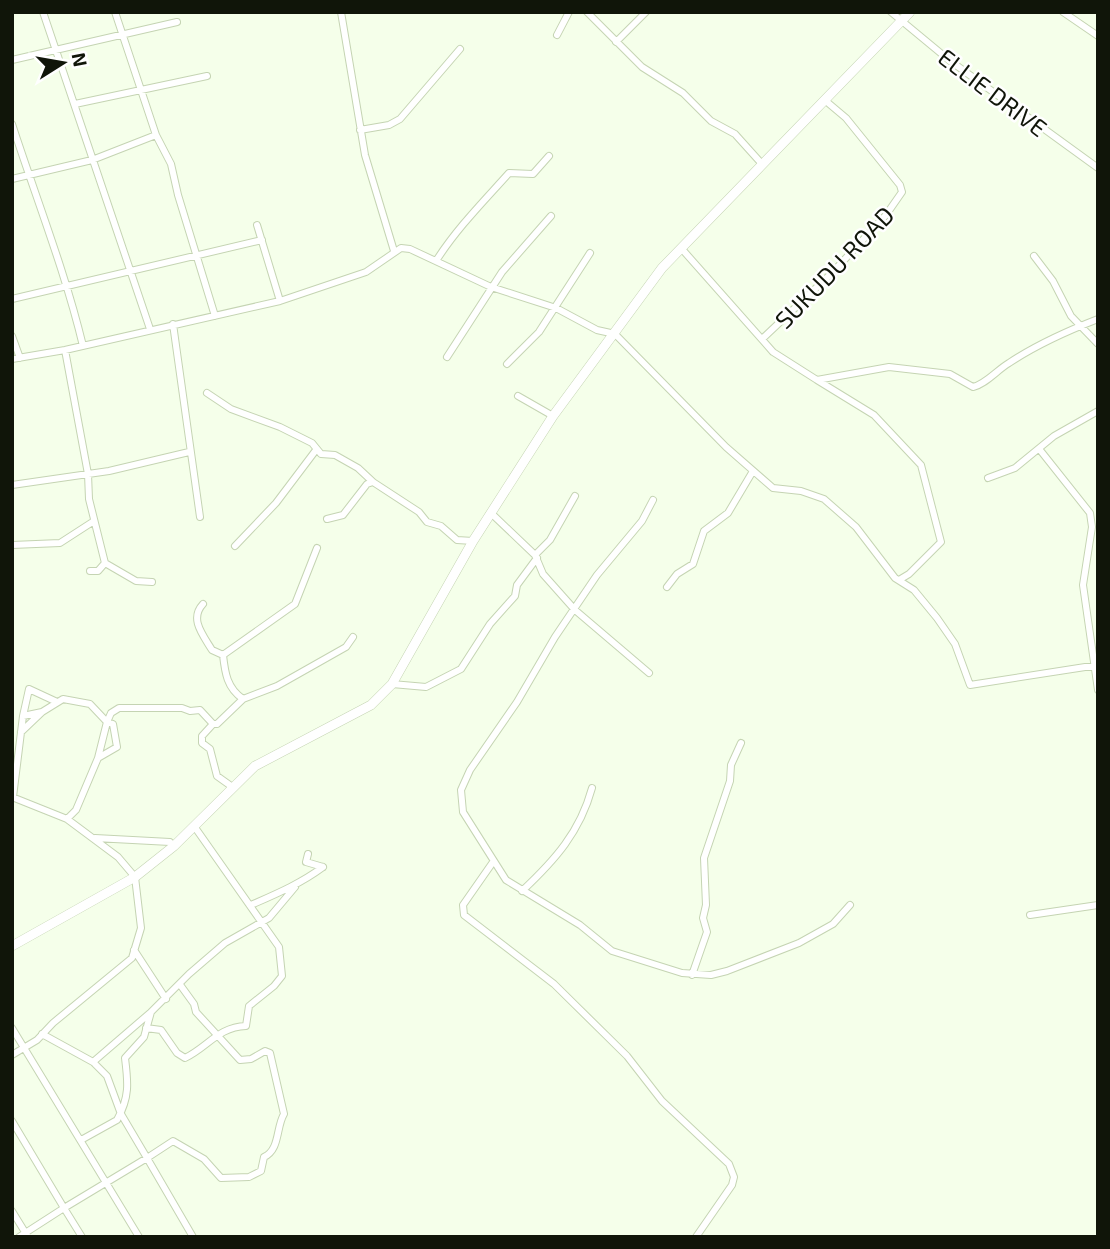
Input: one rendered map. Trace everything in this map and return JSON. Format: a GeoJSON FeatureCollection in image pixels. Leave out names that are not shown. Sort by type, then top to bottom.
{"type":"FeatureCollection","features":[{"type":"Feature","properties":{"kind":"main road"},"geometry":{"type":"LineString","coordinates":[[12,946],[135,877],[174,846],[231,786],[272,755],[371,705],[392,684],[473,541],[553,416],[615,334],[638,298],[681,248],[762,164],[827,102],[910,12]]}},
{"type":"Feature","properties":{"kind":"street"},"geometry":{"type":"LineString","coordinates":[[43,12],[150,329]]}},
{"type":"Feature","properties":{"kind":"street"},"geometry":{"type":"LineString","coordinates":[[115,12],[156,135],[171,164],[215,316]]}},
{"type":"Feature","properties":{"kind":"street"},"geometry":{"type":"LineString","coordinates":[[341,12],[371,183],[394,251]]}},
{"type":"Feature","properties":{"kind":"street"},"geometry":{"type":"LineString","coordinates":[[557,35],[569,12]]}},
{"type":"Feature","properties":{"kind":"street"},"geometry":{"type":"LineString","coordinates":[[587,12],[642,67],[683,93],[711,121],[735,134],[762,164]]}},
{"type":"Feature","properties":{"kind":"street"},"geometry":{"type":"LineString","coordinates":[[616,42],[646,12]]}},
{"type":"Feature","properties":{"kind":"street","name":"ELLIE DRIVE"},"geometry":{"type":"LineString","coordinates":[[891,12],[1048,134],[1098,168]]}},
{"type":"Feature","properties":{"kind":"street"},"geometry":{"type":"LineString","coordinates":[[1063,12],[1098,36]]}},
{"type":"Feature","properties":{"kind":"street"},"geometry":{"type":"LineString","coordinates":[[12,60],[177,22]]}},
{"type":"Feature","properties":{"kind":"street"},"geometry":{"type":"LineString","coordinates":[[360,130],[389,125],[400,119],[460,49]]}},
{"type":"Feature","properties":{"kind":"street"},"geometry":{"type":"LineString","coordinates":[[75,104],[207,76]]}},
{"type":"Feature","properties":{"kind":"street","name":"SUKUDU ROAD"},"geometry":{"type":"LineString","coordinates":[[762,339],[832,273],[886,215],[902,192],[900,185],[846,118],[827,102]]}},
{"type":"Feature","properties":{"kind":"street"},"geometry":{"type":"LineString","coordinates":[[12,124],[69,285],[83,346]]}},
{"type":"Feature","properties":{"kind":"street"},"geometry":{"type":"LineString","coordinates":[[12,179],[93,160],[156,135]]}},
{"type":"Feature","properties":{"kind":"street"},"geometry":{"type":"LineString","coordinates":[[436,261],[459,227],[499,188],[509,173],[533,174],[549,156]]}},
{"type":"Feature","properties":{"kind":"street"},"geometry":{"type":"LineString","coordinates":[[447,357],[491,287],[551,216]]}},
{"type":"Feature","properties":{"kind":"street"},"geometry":{"type":"LineString","coordinates":[[257,225],[280,301]]}},
{"type":"Feature","properties":{"kind":"street"},"geometry":{"type":"LineString","coordinates":[[12,299],[262,240]]}},
{"type":"Feature","properties":{"kind":"street"},"geometry":{"type":"LineString","coordinates":[[681,248],[773,352],[874,415],[921,465],[941,542],[925,555],[909,575],[899,580]]}},
{"type":"Feature","properties":{"kind":"street"},"geometry":{"type":"LineString","coordinates":[[12,336],[16,358],[65,351],[150,329],[280,301],[366,272],[394,251],[410,249],[491,287],[556,307],[597,330],[615,334],[773,488],[801,491],[824,499],[856,527],[899,580],[914,590],[949,635],[970,685],[1095,665]]}},
{"type":"Feature","properties":{"kind":"street"},"geometry":{"type":"LineString","coordinates":[[508,364],[519,355],[556,307],[590,253]]}},
{"type":"Feature","properties":{"kind":"street"},"geometry":{"type":"LineString","coordinates":[[1034,256],[1053,281],[1071,316],[1083,325],[1098,344]]}},
{"type":"Feature","properties":{"kind":"street"},"geometry":{"type":"LineString","coordinates":[[817,380],[889,367],[950,374],[973,387],[980,386],[1009,362],[1098,319]]}},
{"type":"Feature","properties":{"kind":"street"},"geometry":{"type":"LineString","coordinates":[[173,324],[200,517]]}},
{"type":"Feature","properties":{"kind":"street"},"geometry":{"type":"LineString","coordinates":[[597,330],[606,344]]}},
{"type":"Feature","properties":{"kind":"street"},"geometry":{"type":"LineString","coordinates":[[65,351],[88,474],[94,522],[105,563],[136,581],[152,582]]}},
{"type":"Feature","properties":{"kind":"street"},"geometry":{"type":"LineString","coordinates":[[207,393],[231,409],[312,443],[321,454],[335,455],[404,500],[427,522],[441,526],[457,540],[473,541]]}},
{"type":"Feature","properties":{"kind":"street"},"geometry":{"type":"LineString","coordinates":[[518,396],[553,416]]}},
{"type":"Feature","properties":{"kind":"street"},"geometry":{"type":"LineString","coordinates":[[988,478],[1015,468],[1054,436],[1098,411]]}},
{"type":"Feature","properties":{"kind":"street"},"geometry":{"type":"LineString","coordinates":[[235,546],[276,503],[316,450]]}},
{"type":"Feature","properties":{"kind":"street"},"geometry":{"type":"LineString","coordinates":[[1040,450],[1090,513],[1092,527],[1083,585],[1098,690]]}},
{"type":"Feature","properties":{"kind":"street"},"geometry":{"type":"LineString","coordinates":[[12,485],[88,474],[189,452]]}},
{"type":"Feature","properties":{"kind":"street"},"geometry":{"type":"LineString","coordinates":[[667,587],[677,574],[692,564],[704,531],[728,513],[753,471]]}},
{"type":"Feature","properties":{"kind":"street"},"geometry":{"type":"LineString","coordinates":[[327,519],[343,515],[367,484],[373,482]]}},
{"type":"Feature","properties":{"kind":"street"},"geometry":{"type":"LineString","coordinates":[[392,684],[426,687],[461,668],[490,624],[515,596],[517,585],[551,540],[575,496]]}},
{"type":"Feature","properties":{"kind":"street"},"geometry":{"type":"LineString","coordinates":[[653,500],[642,521],[597,575],[464,780],[463,811],[506,880],[580,925],[612,951],[692,975],[727,971],[799,943],[833,924],[850,905]]}},
{"type":"Feature","properties":{"kind":"street"},"geometry":{"type":"LineString","coordinates":[[492,514],[536,557],[543,574],[575,610],[649,673]]}},
{"type":"Feature","properties":{"kind":"street"},"geometry":{"type":"LineString","coordinates":[[12,545],[60,543],[94,522]]}},
{"type":"Feature","properties":{"kind":"street"},"geometry":{"type":"LineString","coordinates":[[223,655],[295,604],[317,548]]}},
{"type":"Feature","properties":{"kind":"street"},"geometry":{"type":"LineString","coordinates":[[90,571],[98,571],[105,563]]}},
{"type":"Feature","properties":{"kind":"street"},"geometry":{"type":"LineString","coordinates":[[203,604],[196,611],[196,619],[212,650],[223,655]]}},
{"type":"Feature","properties":{"kind":"street"},"geometry":{"type":"LineString","coordinates":[[231,786],[217,776],[210,749],[202,743],[202,736],[213,724],[231,713],[243,699],[277,685],[346,647],[353,636]]}},
{"type":"Feature","properties":{"kind":"street"},"geometry":{"type":"LineString","coordinates":[[223,655],[226,677],[233,692],[243,699]]}},
{"type":"Feature","properties":{"kind":"street"},"geometry":{"type":"LineString","coordinates":[[12,1055],[25,1048],[132,958],[141,928],[135,877],[95,838],[67,819],[13,797],[29,689],[57,702]]}},
{"type":"Feature","properties":{"kind":"street"},"geometry":{"type":"LineString","coordinates":[[21,732],[42,712],[63,699],[84,701],[107,722],[113,724],[117,747],[98,758]]}},
{"type":"Feature","properties":{"kind":"street"},"geometry":{"type":"LineString","coordinates":[[67,819],[76,810],[98,758],[111,713],[119,708],[182,708],[200,710],[213,724]]}},
{"type":"Feature","properties":{"kind":"street"},"geometry":{"type":"LineString","coordinates":[[23,716],[42,712]]}},
{"type":"Feature","properties":{"kind":"street"},"geometry":{"type":"LineString","coordinates":[[692,975],[707,932],[703,918],[706,905],[704,858],[730,781],[731,765],[741,744]]}},
{"type":"Feature","properties":{"kind":"street"},"geometry":{"type":"LineString","coordinates":[[522,891],[563,850],[582,819],[592,788]]}},
{"type":"Feature","properties":{"kind":"street"},"geometry":{"type":"LineString","coordinates":[[146,1028],[162,1030],[177,1053],[185,1058],[198,1052],[215,1034],[231,1026],[246,1026],[249,1006],[282,976],[279,947],[194,826]]}},
{"type":"Feature","properties":{"kind":"street"},"geometry":{"type":"LineString","coordinates":[[95,838],[138,838],[170,842],[174,846]]}},
{"type":"Feature","properties":{"kind":"street"},"geometry":{"type":"LineString","coordinates":[[93,1062],[181,986],[205,959],[263,922],[281,907],[295,887],[323,867],[306,862],[308,854]]}},
{"type":"Feature","properties":{"kind":"street"},"geometry":{"type":"LineString","coordinates":[[493,863],[463,905],[464,915],[554,984],[626,1056],[662,1101],[710,1144],[733,1170],[729,1192],[696,1237]]}},
{"type":"Feature","properties":{"kind":"street"},"geometry":{"type":"LineString","coordinates":[[251,905],[278,891],[295,887]]}},
{"type":"Feature","properties":{"kind":"street"},"geometry":{"type":"LineString","coordinates":[[1030,915],[1098,905]]}},
{"type":"Feature","properties":{"kind":"street"},"geometry":{"type":"LineString","coordinates":[[134,950],[166,999]]}},
{"type":"Feature","properties":{"kind":"street"},"geometry":{"type":"LineString","coordinates":[[12,1211],[24,1235],[173,1141],[204,1159],[221,1178],[248,1177],[261,1171],[264,1157],[270,1154],[275,1144],[278,1123],[284,1114],[270,1054],[265,1051],[251,1059],[240,1060],[196,1013],[181,986]]}},
{"type":"Feature","properties":{"kind":"street"},"geometry":{"type":"LineString","coordinates":[[81,1140],[117,1120],[121,1114],[130,1092],[125,1058],[144,1037],[151,1012]]}},
{"type":"Feature","properties":{"kind":"street"},"geometry":{"type":"LineString","coordinates":[[12,1028],[139,1237]]}},
{"type":"Feature","properties":{"kind":"street"},"geometry":{"type":"LineString","coordinates":[[42,1034],[93,1062],[107,1076],[121,1114],[193,1237]]}},
{"type":"Feature","properties":{"kind":"street"},"geometry":{"type":"LineString","coordinates":[[12,1121],[82,1237]]}}]}
